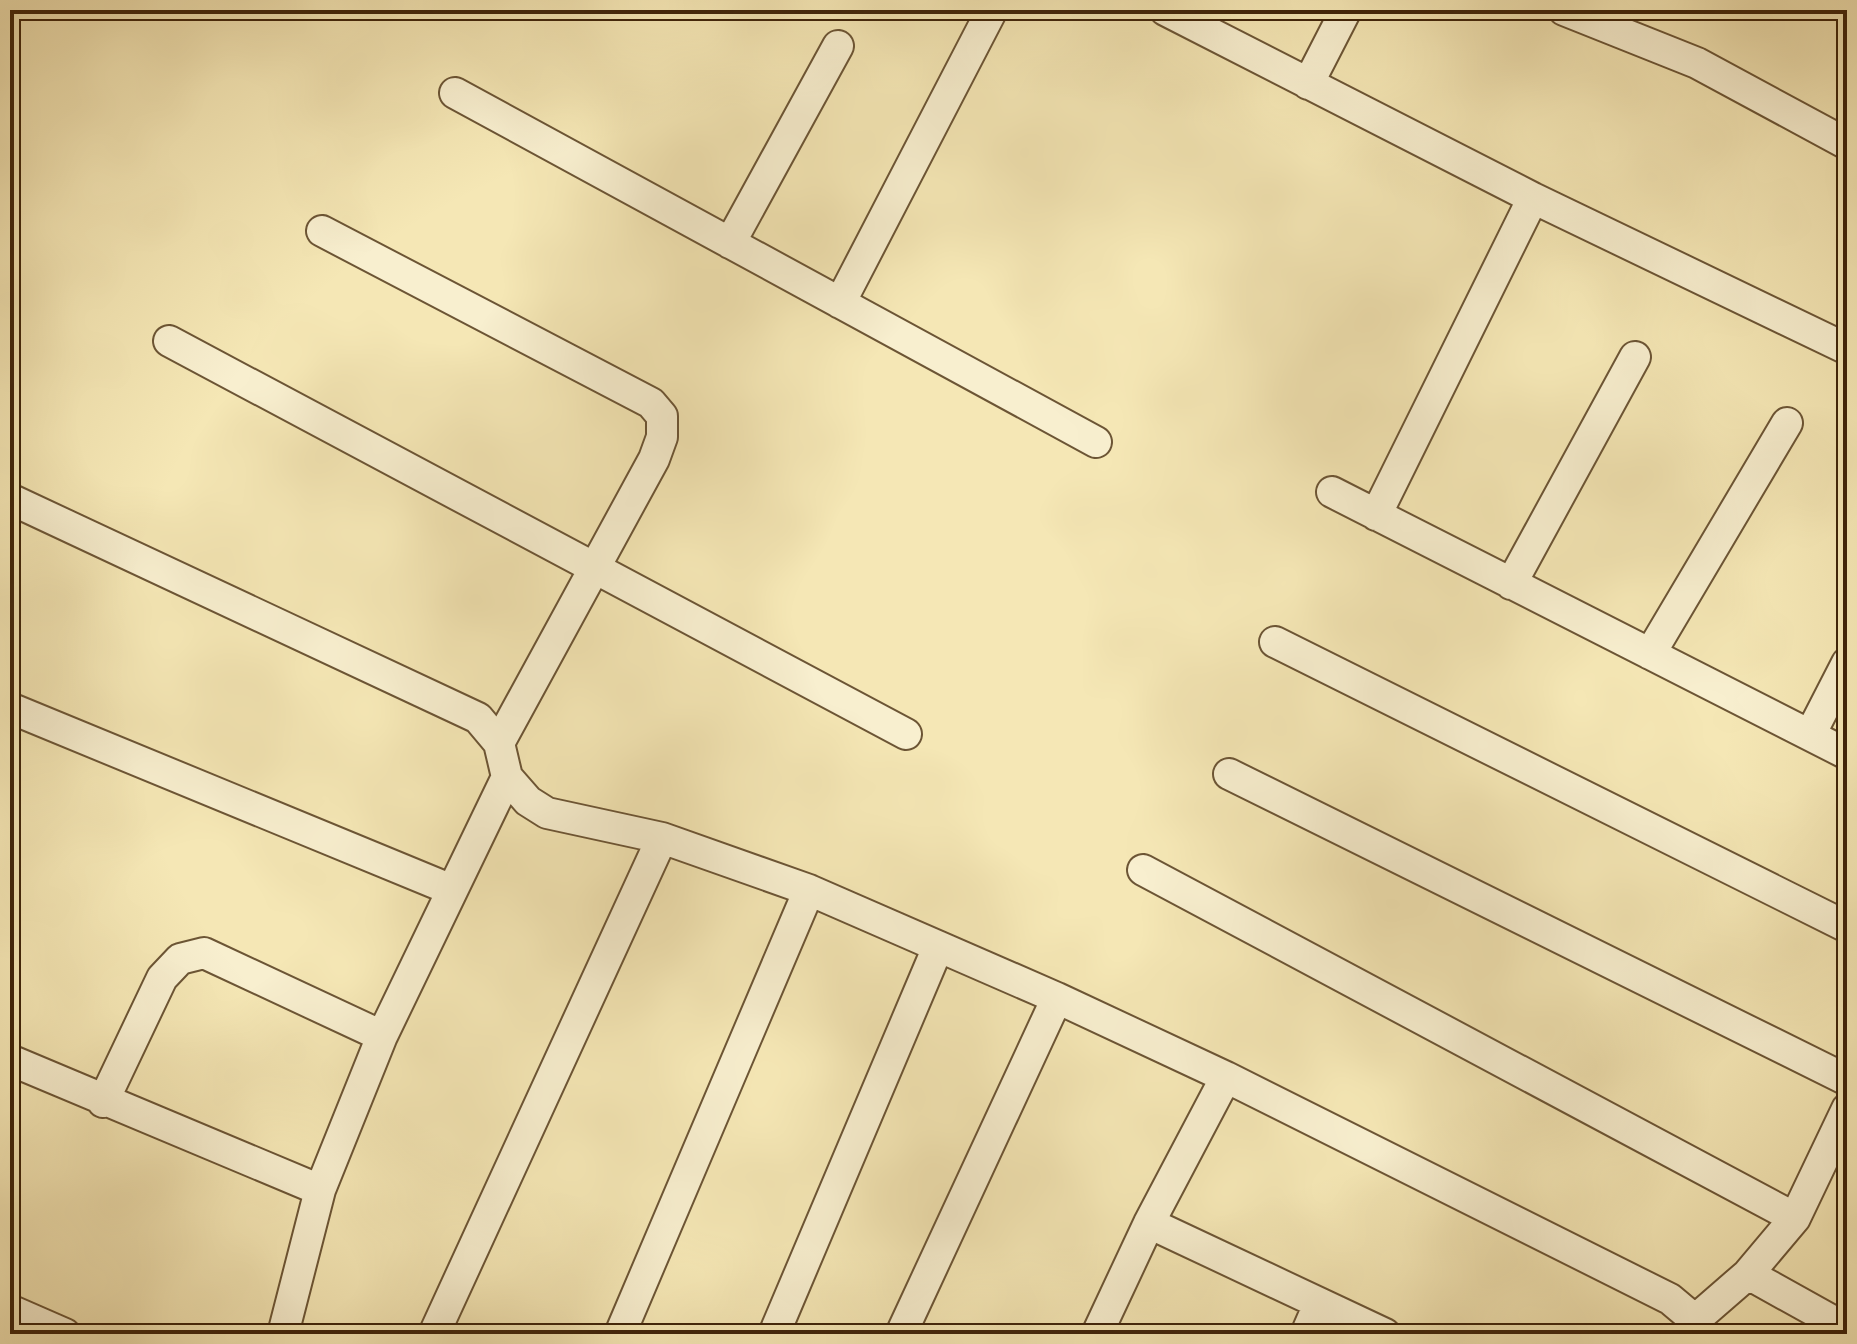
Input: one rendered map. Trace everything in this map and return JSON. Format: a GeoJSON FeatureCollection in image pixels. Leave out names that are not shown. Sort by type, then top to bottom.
{"type":"FeatureCollection","features":[{"type":"Feature","properties":{"kind":"street"},"geometry":{"type":"LineString","coordinates":[[840,303],[992,10]]}},
{"type":"Feature","properties":{"kind":"street"},"geometry":{"type":"LineString","coordinates":[[1165,10],[1533,198],[1847,349]]}},
{"type":"Feature","properties":{"kind":"street"},"geometry":{"type":"LineString","coordinates":[[1308,84],[1346,10]]}},
{"type":"Feature","properties":{"kind":"street"},"geometry":{"type":"LineString","coordinates":[[1564,10],[1697,63],[1847,144]]}},
{"type":"Feature","properties":{"kind":"street"},"geometry":{"type":"LineString","coordinates":[[730,243],[838,46]]}},
{"type":"Feature","properties":{"kind":"street"},"geometry":{"type":"LineString","coordinates":[[455,93],[1096,442]]}},
{"type":"Feature","properties":{"kind":"street"},"geometry":{"type":"LineString","coordinates":[[1376,515],[1533,198]]}},
{"type":"Feature","properties":{"kind":"street"},"geometry":{"type":"LineString","coordinates":[[322,231],[651,403],[662,416],[662,437],[654,459],[499,743]]}},
{"type":"Feature","properties":{"kind":"street"},"geometry":{"type":"LineString","coordinates":[[169,341],[906,734]]}},
{"type":"Feature","properties":{"kind":"street"},"geometry":{"type":"LineString","coordinates":[[1511,584],[1635,357]]}},
{"type":"Feature","properties":{"kind":"street"},"geometry":{"type":"LineString","coordinates":[[1650,654],[1787,423]]}},
{"type":"Feature","properties":{"kind":"street"},"geometry":{"type":"LineString","coordinates":[[1332,492],[1847,754]]}},
{"type":"Feature","properties":{"kind":"street"},"geometry":{"type":"LineString","coordinates":[[10,499],[478,718],[499,743],[507,777],[528,801],[547,813],[662,838],[809,890],[1057,998],[1226,1077],[1670,1299],[1694,1327],[1748,1274],[1795,1218],[1847,1109]]}},
{"type":"Feature","properties":{"kind":"street"},"geometry":{"type":"LineString","coordinates":[[1275,642],[1847,927]]}},
{"type":"Feature","properties":{"kind":"street"},"geometry":{"type":"LineString","coordinates":[[1810,735],[1847,663]]}},
{"type":"Feature","properties":{"kind":"street"},"geometry":{"type":"LineString","coordinates":[[10,708],[452,890]]}},
{"type":"Feature","properties":{"kind":"street"},"geometry":{"type":"LineString","coordinates":[[1229,774],[1847,1080]]}},
{"type":"Feature","properties":{"kind":"street"},"geometry":{"type":"LineString","coordinates":[[283,1334],[320,1190],[382,1036],[507,777]]}},
{"type":"Feature","properties":{"kind":"street"},"geometry":{"type":"LineString","coordinates":[[434,1334],[662,838]]}},
{"type":"Feature","properties":{"kind":"street"},"geometry":{"type":"LineString","coordinates":[[1143,870],[1795,1218]]}},
{"type":"Feature","properties":{"kind":"street"},"geometry":{"type":"LineString","coordinates":[[620,1334],[809,890]]}},
{"type":"Feature","properties":{"kind":"street"},"geometry":{"type":"LineString","coordinates":[[774,1334],[938,947]]}},
{"type":"Feature","properties":{"kind":"street"},"geometry":{"type":"LineString","coordinates":[[103,1102],[162,978],[180,959],[204,953],[382,1036]]}},
{"type":"Feature","properties":{"kind":"street"},"geometry":{"type":"LineString","coordinates":[[901,1334],[1057,998]]}},
{"type":"Feature","properties":{"kind":"street"},"geometry":{"type":"LineString","coordinates":[[10,1060],[103,1102],[320,1190]]}},
{"type":"Feature","properties":{"kind":"street"},"geometry":{"type":"LineString","coordinates":[[1097,1334],[1149,1223],[1226,1077]]}},
{"type":"Feature","properties":{"kind":"street"},"geometry":{"type":"LineString","coordinates":[[1149,1223],[1385,1334]]}},
{"type":"Feature","properties":{"kind":"street"},"geometry":{"type":"LineString","coordinates":[[1748,1274],[1847,1329]]}},
{"type":"Feature","properties":{"kind":"street"},"geometry":{"type":"LineString","coordinates":[[1306,1334],[1319,1304]]}},
{"type":"Feature","properties":{"kind":"street"},"geometry":{"type":"LineString","coordinates":[[10,1310],[65,1334]]}}]}
